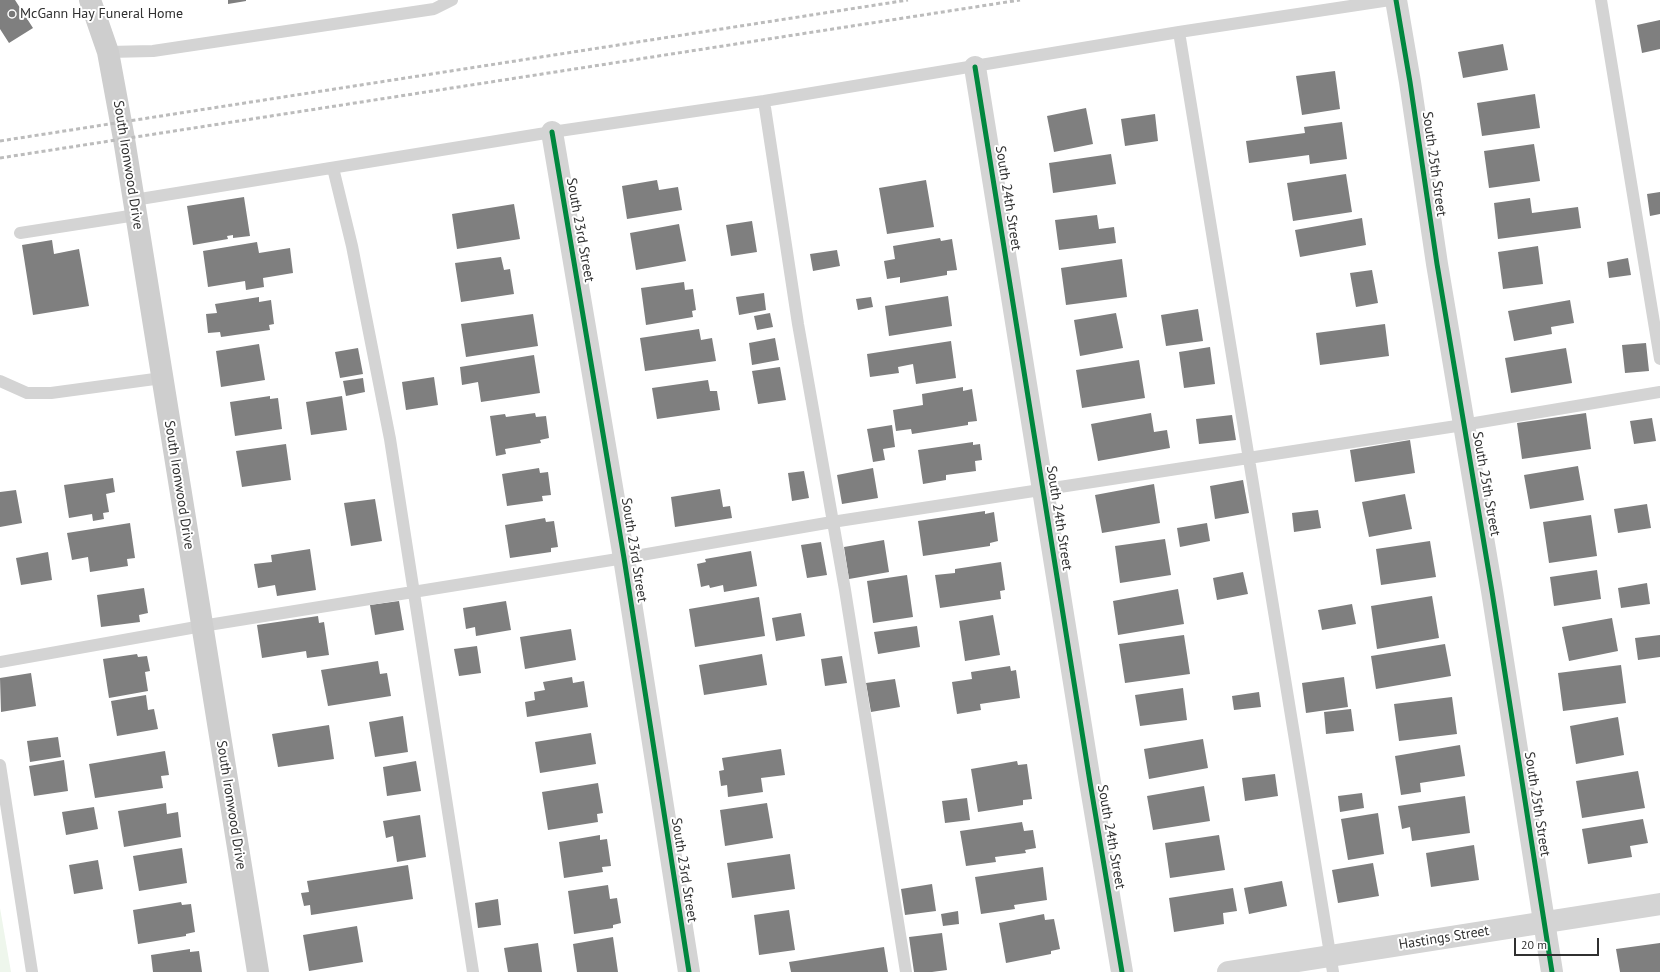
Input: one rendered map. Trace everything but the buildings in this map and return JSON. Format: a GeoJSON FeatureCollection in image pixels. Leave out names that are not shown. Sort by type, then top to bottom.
{"type":"FeatureCollection","features":[{"type":"Feature","properties":{"kind":"main road","name":"South Ironwood Drive"},"geometry":{"type":"LineString","coordinates":[[90,0],[108,52],[135,207],[258,972]]}},
{"type":"Feature","properties":{"kind":"street","name":"South 25th Street"},"geometry":{"type":"LineString","coordinates":[[1396,0],[1552,972]]}},
{"type":"Feature","properties":{"kind":"street","name":"South 24th Street"},"geometry":{"type":"LineString","coordinates":[[975,67],[1088,775],[1122,972]]}},
{"type":"Feature","properties":{"kind":"street","name":"South 23rd Street"},"geometry":{"type":"LineString","coordinates":[[552,132],[624,558],[689,972]]}},
{"type":"Feature","properties":{"kind":"street","name":"Hastings Street"},"geometry":{"type":"LineString","coordinates":[[1228,972],[1331,964],[1544,922],[1660,904]]}},
{"type":"Feature","properties":{"kind":"lane"},"geometry":{"type":"LineString","coordinates":[[108,52],[153,50],[426,11],[434,9],[452,0]]}},
{"type":"Feature","properties":{"kind":"lane"},"geometry":{"type":"LineString","coordinates":[[20,233],[135,207],[333,168],[552,132],[764,101],[1179,32],[1390,0]]}},
{"type":"Feature","properties":{"kind":"lane"},"geometry":{"type":"LineString","coordinates":[[1601,0],[1660,359]]}},
{"type":"Feature","properties":{"kind":"lane"},"geometry":{"type":"LineString","coordinates":[[1179,32],[1331,964]]}},
{"type":"Feature","properties":{"kind":"lane"},"geometry":{"type":"LineString","coordinates":[[764,101],[798,324],[847,605],[906,972]]}},
{"type":"Feature","properties":{"kind":"lane"},"geometry":{"type":"LineString","coordinates":[[333,168],[352,246],[390,439],[473,972]]}},
{"type":"Feature","properties":{"kind":"lane"},"geometry":{"type":"LineString","coordinates":[[0,381],[27,393],[51,393],[162,378]]}},
{"type":"Feature","properties":{"kind":"lane"},"geometry":{"type":"LineString","coordinates":[[0,662],[202,626],[624,558],[832,522],[1464,425],[1660,392]]}},
{"type":"Feature","properties":{"kind":"lane"},"geometry":{"type":"LineString","coordinates":[[0,765],[32,972]]}},
{"type":"Feature","properties":{"kind":"shaded area"},"geometry":{"type":"Polygon","coordinates":[[[0,908],[11,972],[0,972],[0,908]]]}},
{"type":"Feature","properties":{"kind":"railway"},"geometry":{"type":"LineString","coordinates":[[0,141],[908,0]]}},
{"type":"Feature","properties":{"kind":"railway"},"geometry":{"type":"LineString","coordinates":[[0,158],[1020,0]]}},
{"type":"Feature","properties":{"kind":"cycle path"},"geometry":{"type":"LineString","coordinates":[[1396,0],[1410,82],[1437,264],[1492,591],[1552,972]]}},
{"type":"Feature","properties":{"kind":"cycle path"},"geometry":{"type":"LineString","coordinates":[[975,67],[1122,972]]}},
{"type":"Feature","properties":{"kind":"cycle path"},"geometry":{"type":"LineString","coordinates":[[552,132],[624,558],[689,972]]}},
{"type":"Feature","properties":{"kind":"place","name":"McGann Hay Funeral Home"},"geometry":{"type":"Point","coordinates":[12,14]}}]}
